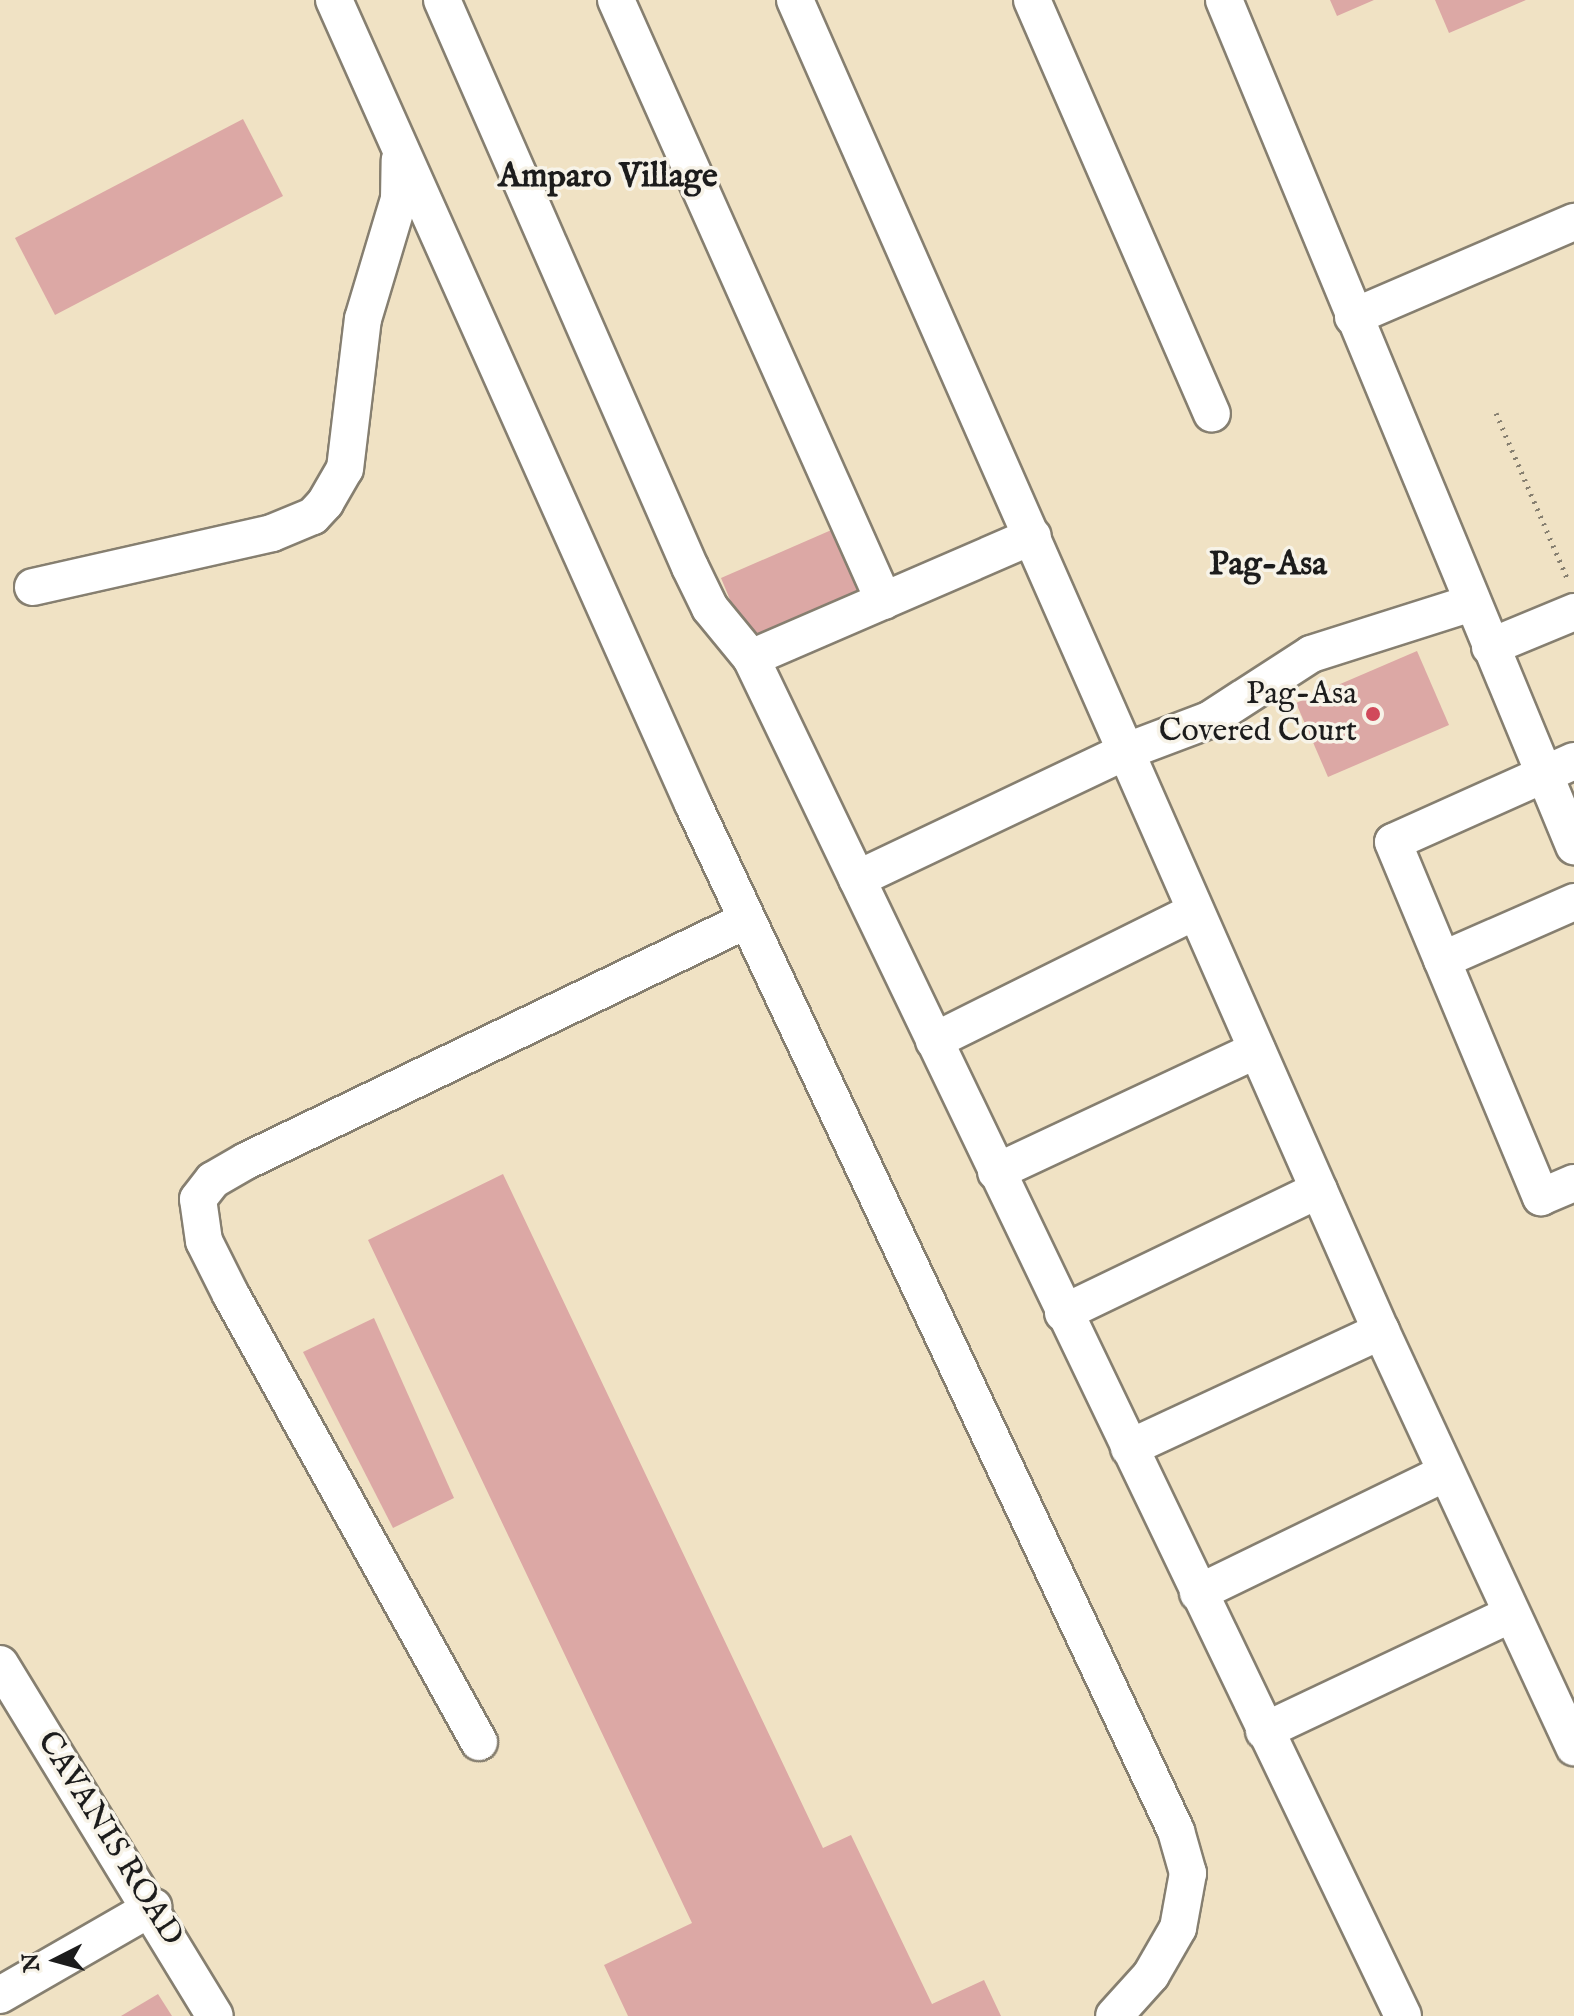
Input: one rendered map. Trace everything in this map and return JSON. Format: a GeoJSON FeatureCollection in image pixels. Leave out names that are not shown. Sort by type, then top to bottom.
{"type":"FeatureCollection","features":[{"type":"Feature","properties":{"kind":"street"},"geometry":{"type":"LineString","coordinates":[[334,0],[400,158],[693,804],[1176,1831],[1188,1873],[1178,1928],[1151,1975],[1114,2016]]}},
{"type":"Feature","properties":{"kind":"street"},"geometry":{"type":"LineString","coordinates":[[442,0],[684,555],[710,608],[751,658],[1403,2016]]}},
{"type":"Feature","properties":{"kind":"street"},"geometry":{"type":"LineString","coordinates":[[616,0],[884,601]]}},
{"type":"Feature","properties":{"kind":"street"},"geometry":{"type":"LineString","coordinates":[[795,0],[1381,1331],[1509,1615],[1574,1747]]}},
{"type":"Feature","properties":{"kind":"street"},"geometry":{"type":"LineString","coordinates":[[1032,0],[1212,414]]}},
{"type":"Feature","properties":{"kind":"street"},"geometry":{"type":"LineString","coordinates":[[1224,0],[1490,647],[1559,768],[1574,846]]}},
{"type":"Feature","properties":{"kind":"street"},"geometry":{"type":"LineString","coordinates":[[33,587],[272,533],[313,516],[325,503],[345,469],[363,319],[399,199],[400,158]]}},
{"type":"Feature","properties":{"kind":"street"},"geometry":{"type":"LineString","coordinates":[[1353,317],[1574,222]]}},
{"type":"Feature","properties":{"kind":"street"},"geometry":{"type":"LineString","coordinates":[[751,658],[1033,536]]}},
{"type":"Feature","properties":{"kind":"street"},"geometry":{"type":"LineString","coordinates":[[857,879],[1127,751],[1209,720],[1311,654],[1472,603]]}},
{"type":"Feature","properties":{"kind":"street"},"geometry":{"type":"LineString","coordinates":[[1490,647],[1574,612]]}},
{"type":"Feature","properties":{"kind":"street"},"geometry":{"type":"LineString","coordinates":[[1559,768],[1393,842],[1541,1197],[1574,1183]]}},
{"type":"Feature","properties":{"kind":"street"},"geometry":{"type":"LineString","coordinates":[[1442,960],[1574,902]]}},
{"type":"Feature","properties":{"kind":"street"},"geometry":{"type":"LineString","coordinates":[[934,1041],[1196,911]]}},
{"type":"Feature","properties":{"kind":"street"},"geometry":{"type":"LineString","coordinates":[[479,1742],[231,1295],[204,1241],[198,1199],[213,1180],[246,1161],[747,920]]}},
{"type":"Feature","properties":{"kind":"street"},"geometry":{"type":"LineString","coordinates":[[996,1172],[1257,1050]]}},
{"type":"Feature","properties":{"kind":"street"},"geometry":{"type":"LineString","coordinates":[[1063,1313],[1319,1190]]}},
{"type":"Feature","properties":{"kind":"street"},"geometry":{"type":"LineString","coordinates":[[1129,1448],[1381,1331]]}},
{"type":"Feature","properties":{"kind":"street"},"geometry":{"type":"LineString","coordinates":[[1198,1593],[1445,1473]]}},
{"type":"Feature","properties":{"kind":"street"},"geometry":{"type":"LineString","coordinates":[[1264,1731],[1509,1615]]}},
{"type":"Feature","properties":{"kind":"street","name":"CAVANIS ROAD"},"geometry":{"type":"LineString","coordinates":[[0,1664],[153,1907],[215,2016]]}},
{"type":"Feature","properties":{"kind":"street"},"geometry":{"type":"LineString","coordinates":[[0,1995],[153,1907]]}},
{"type":"Feature","properties":{"kind":"path"},"geometry":{"type":"LineString","coordinates":[[1496,413],[1574,594]]}},
{"type":"Feature","properties":{"kind":"building"},"geometry":{"type":"Polygon","coordinates":[[[1330,0],[1374,0],[1337,16],[1330,0]]]}},
{"type":"Feature","properties":{"kind":"building"},"geometry":{"type":"Polygon","coordinates":[[[1435,0],[1526,0],[1449,33],[1435,0]]]}},
{"type":"Feature","properties":{"kind":"building"},"geometry":{"type":"Polygon","coordinates":[[[243,119],[283,196],[55,315],[15,238],[243,119]]]}},
{"type":"Feature","properties":{"kind":"building"},"geometry":{"type":"Polygon","coordinates":[[[836,528],[867,600],[751,650],[721,578],[836,528]]]}},
{"type":"Feature","properties":{"kind":"building","name":"Pag-Asa Covered Court"},"geometry":{"type":"Polygon","coordinates":[[[1417,651],[1449,725],[1328,777],[1296,703],[1417,651]]]}},
{"type":"Feature","properties":{"kind":"building"},"geometry":{"type":"Polygon","coordinates":[[[503,1174],[823,1848],[851,1835],[932,2004],[984,1980],[1001,2016],[628,2016],[604,1965],[692,1923],[368,1240],[503,1174]]]}},
{"type":"Feature","properties":{"kind":"building"},"geometry":{"type":"Polygon","coordinates":[[[374,1318],[454,1498],[393,1528],[303,1352],[374,1318]]]}},
{"type":"Feature","properties":{"kind":"building"},"geometry":{"type":"Polygon","coordinates":[[[158,1994],[172,2016],[121,2016],[158,1994]]]}},
{"type":"Feature","properties":{"kind":"place","name":"Pag-Asa Covered Court"},"geometry":{"type":"Point","coordinates":[1373,714]}},
{"type":"Feature","properties":{"kind":"district","name":"Amparo Village"},"geometry":{"type":"Point","coordinates":[608,177]}},
{"type":"Feature","properties":{"kind":"district","name":"Pag-Asa"},"geometry":{"type":"Point","coordinates":[1268,565]}}]}
